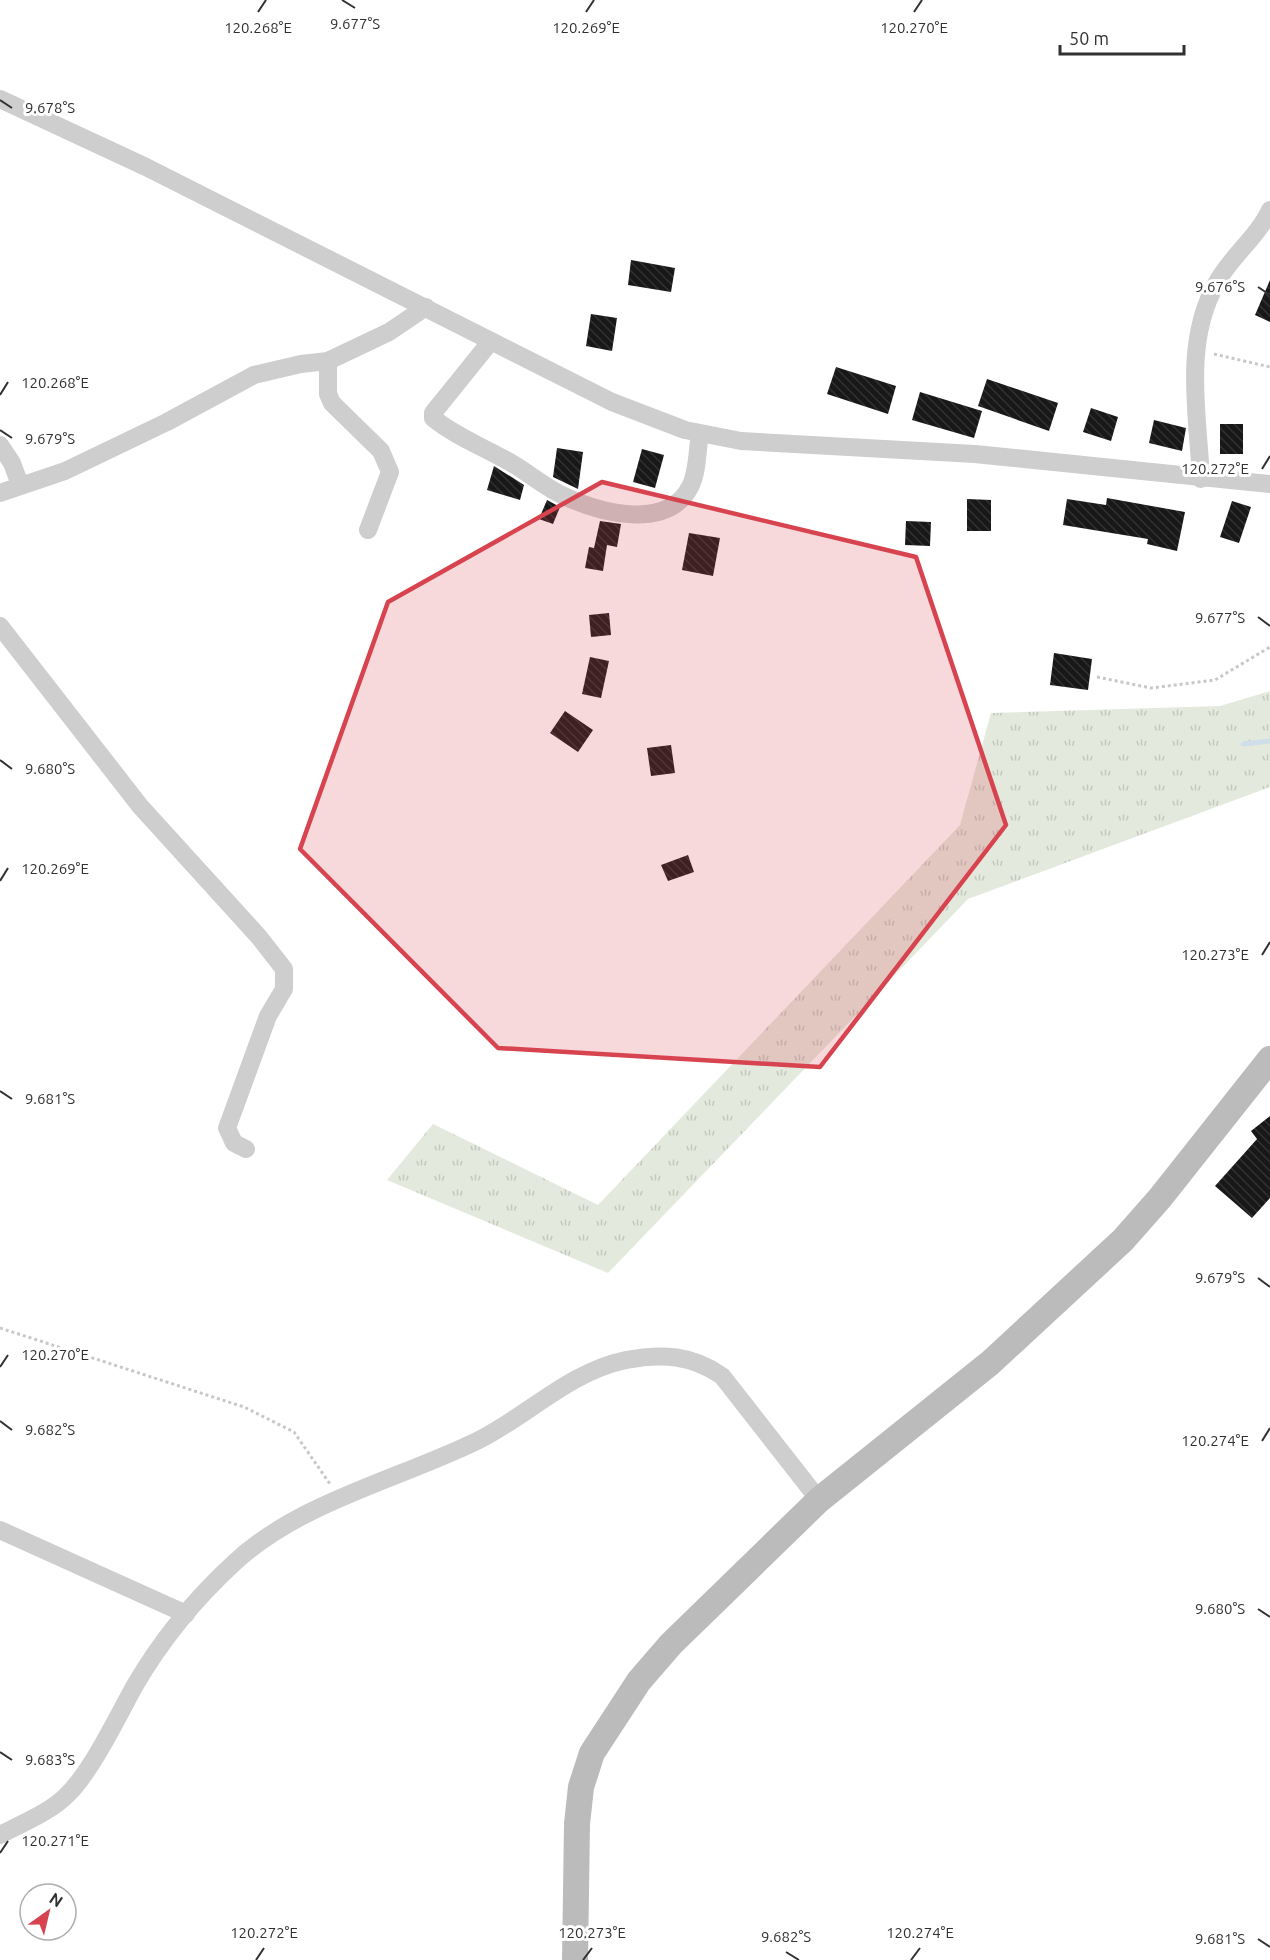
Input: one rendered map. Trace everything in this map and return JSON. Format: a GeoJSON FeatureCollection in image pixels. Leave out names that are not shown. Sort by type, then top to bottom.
{"type":"FeatureCollection","features":[{"type":"Feature","properties":{"kind":"street"},"geometry":{"type":"LineString","coordinates":[[0,99],[146,167],[612,402],[700,433],[741,441],[975,454],[1112,467],[1201,479],[1270,484]]}},
{"type":"Feature","properties":{"kind":"street"},"geometry":{"type":"LineString","coordinates":[[1201,479],[1194,374],[1195,348],[1215,285],[1257,231],[1270,210]]}},
{"type":"Feature","properties":{"kind":"street"},"geometry":{"type":"LineString","coordinates":[[0,493],[65,471],[167,422],[254,375],[302,364],[328,361],[389,332],[426,307]]}},
{"type":"Feature","properties":{"kind":"street"},"geometry":{"type":"LineString","coordinates":[[491,341],[433,413],[433,418],[564,496],[604,509],[632,514],[663,511],[673,506],[689,488],[694,478],[700,433]]}},
{"type":"Feature","properties":{"kind":"street"},"geometry":{"type":"LineString","coordinates":[[328,361],[328,394],[332,403],[381,451],[390,472],[368,530]]}},
{"type":"Feature","properties":{"kind":"street"},"geometry":{"type":"LineString","coordinates":[[0,445],[12,463],[20,485]]}},
{"type":"Feature","properties":{"kind":"street"},"geometry":{"type":"LineString","coordinates":[[0,626],[140,806],[264,943],[284,969],[284,989],[268,1016],[227,1128],[234,1143],[246,1149]]}},
{"type":"Feature","properties":{"kind":"street"},"geometry":{"type":"LineString","coordinates":[[575,1960],[578,1800],[592,1753],[627,1697],[655,1662],[819,1500],[990,1363],[1123,1240],[1175,1180],[1270,1059]]}},
{"type":"Feature","properties":{"kind":"street"},"geometry":{"type":"LineString","coordinates":[[0,1834],[58,1803],[81,1780],[149,1663],[186,1614],[236,1561],[285,1527],[341,1500],[434,1462],[500,1429],[566,1383],[592,1371],[625,1361],[672,1356],[701,1363],[722,1376],[819,1500]]}},
{"type":"Feature","properties":{"kind":"street"},"geometry":{"type":"LineString","coordinates":[[0,1530],[186,1614]]}},
{"type":"Feature","properties":{"kind":"path"},"geometry":{"type":"LineString","coordinates":[[1195,348],[1270,367]]}},
{"type":"Feature","properties":{"kind":"path"},"geometry":{"type":"LineString","coordinates":[[1098,677],[1151,688],[1215,680],[1270,647]]}},
{"type":"Feature","properties":{"kind":"path"},"geometry":{"type":"LineString","coordinates":[[0,1328],[211,1396],[264,1416],[294,1431],[341,1500]]}},
{"type":"Feature","properties":{"kind":"highlighted area"},"geometry":{"type":"Polygon","coordinates":[[[602,482],[916,557],[1006,825],[820,1067],[498,1048],[300,849],[388,602],[602,482]]]}},
{"type":"Feature","properties":{"kind":"green space"},"geometry":{"type":"Polygon","coordinates":[[[1270,691],[1270,787],[968,899],[608,1273],[387,1180],[433,1124],[598,1205],[960,825],[991,713],[1220,706],[1270,691]]]}},
{"type":"Feature","properties":{"kind":"building"},"geometry":{"type":"Polygon","coordinates":[[[631,260],[675,268],[671,292],[628,285],[631,260]]]}},
{"type":"Feature","properties":{"kind":"building"},"geometry":{"type":"Polygon","coordinates":[[[1270,280],[1270,322],[1255,315],[1270,280]]]}},
{"type":"Feature","properties":{"kind":"building"},"geometry":{"type":"Polygon","coordinates":[[[591,314],[617,318],[612,351],[586,346],[591,314]]]}},
{"type":"Feature","properties":{"kind":"building"},"geometry":{"type":"Polygon","coordinates":[[[836,367],[896,386],[888,414],[827,394],[836,367]]]}},
{"type":"Feature","properties":{"kind":"building"},"geometry":{"type":"Polygon","coordinates":[[[987,379],[1058,403],[1049,431],[978,406],[987,379]]]}},
{"type":"Feature","properties":{"kind":"building"},"geometry":{"type":"Polygon","coordinates":[[[920,392],[982,411],[974,438],[912,420],[920,392]]]}},
{"type":"Feature","properties":{"kind":"building"},"geometry":{"type":"Polygon","coordinates":[[[1091,408],[1118,417],[1111,441],[1083,432],[1091,408]]]}},
{"type":"Feature","properties":{"kind":"building"},"geometry":{"type":"Polygon","coordinates":[[[1154,420],[1186,428],[1182,451],[1149,443],[1154,420]]]}},
{"type":"Feature","properties":{"kind":"building"},"geometry":{"type":"Polygon","coordinates":[[[1220,424],[1243,424],[1243,454],[1220,454],[1220,424]]]}},
{"type":"Feature","properties":{"kind":"building"},"geometry":{"type":"Polygon","coordinates":[[[557,448],[583,452],[578,489],[553,477],[557,448]]]}},
{"type":"Feature","properties":{"kind":"building"},"geometry":{"type":"Polygon","coordinates":[[[642,449],[664,455],[655,488],[633,482],[642,449]]]}},
{"type":"Feature","properties":{"kind":"building"},"geometry":{"type":"Polygon","coordinates":[[[494,466],[524,485],[520,500],[487,490],[494,466]]]}},
{"type":"Feature","properties":{"kind":"building"},"geometry":{"type":"Polygon","coordinates":[[[1107,498],[1185,512],[1177,551],[1147,544],[1148,539],[1063,525],[1067,499],[1106,505],[1107,498]]]}},
{"type":"Feature","properties":{"kind":"building"},"geometry":{"type":"Polygon","coordinates":[[[967,499],[991,500],[991,531],[967,531],[967,499]]]}},
{"type":"Feature","properties":{"kind":"building"},"geometry":{"type":"Polygon","coordinates":[[[547,500],[560,507],[553,524],[539,519],[547,500]]]}},
{"type":"Feature","properties":{"kind":"building"},"geometry":{"type":"Polygon","coordinates":[[[1232,501],[1251,507],[1239,543],[1220,537],[1232,501]]]}},
{"type":"Feature","properties":{"kind":"building"},"geometry":{"type":"Polygon","coordinates":[[[600,521],[621,524],[617,547],[607,545],[603,571],[585,568],[589,547],[594,548],[600,521]]]}},
{"type":"Feature","properties":{"kind":"building"},"geometry":{"type":"Polygon","coordinates":[[[906,521],[931,522],[930,546],[905,545],[906,521]]]}},
{"type":"Feature","properties":{"kind":"building"},"geometry":{"type":"Polygon","coordinates":[[[689,533],[720,538],[713,576],[682,570],[689,533]]]}},
{"type":"Feature","properties":{"kind":"building"},"geometry":{"type":"Polygon","coordinates":[[[609,613],[611,635],[591,637],[589,615],[609,613]]]}},
{"type":"Feature","properties":{"kind":"building"},"geometry":{"type":"Polygon","coordinates":[[[1054,653],[1092,659],[1088,690],[1050,685],[1054,653]]]}},
{"type":"Feature","properties":{"kind":"building"},"geometry":{"type":"Polygon","coordinates":[[[590,657],[609,661],[601,698],[582,694],[590,657]]]}},
{"type":"Feature","properties":{"kind":"building"},"geometry":{"type":"Polygon","coordinates":[[[565,711],[593,730],[578,752],[550,733],[565,711]]]}},
{"type":"Feature","properties":{"kind":"building"},"geometry":{"type":"Polygon","coordinates":[[[671,745],[675,773],[651,776],[647,748],[671,745]]]}},
{"type":"Feature","properties":{"kind":"building"},"geometry":{"type":"Polygon","coordinates":[[[688,855],[694,872],[668,881],[661,865],[688,855]]]}},
{"type":"Feature","properties":{"kind":"building"},"geometry":{"type":"Polygon","coordinates":[[[1270,1116],[1270,1198],[1252,1218],[1215,1186],[1257,1139],[1251,1131],[1270,1116]]]}},
{"type":"Feature","properties":{"kind":"waterway"},"geometry":{"type":"LineString","coordinates":[[1243,744],[1270,741]]}}]}
